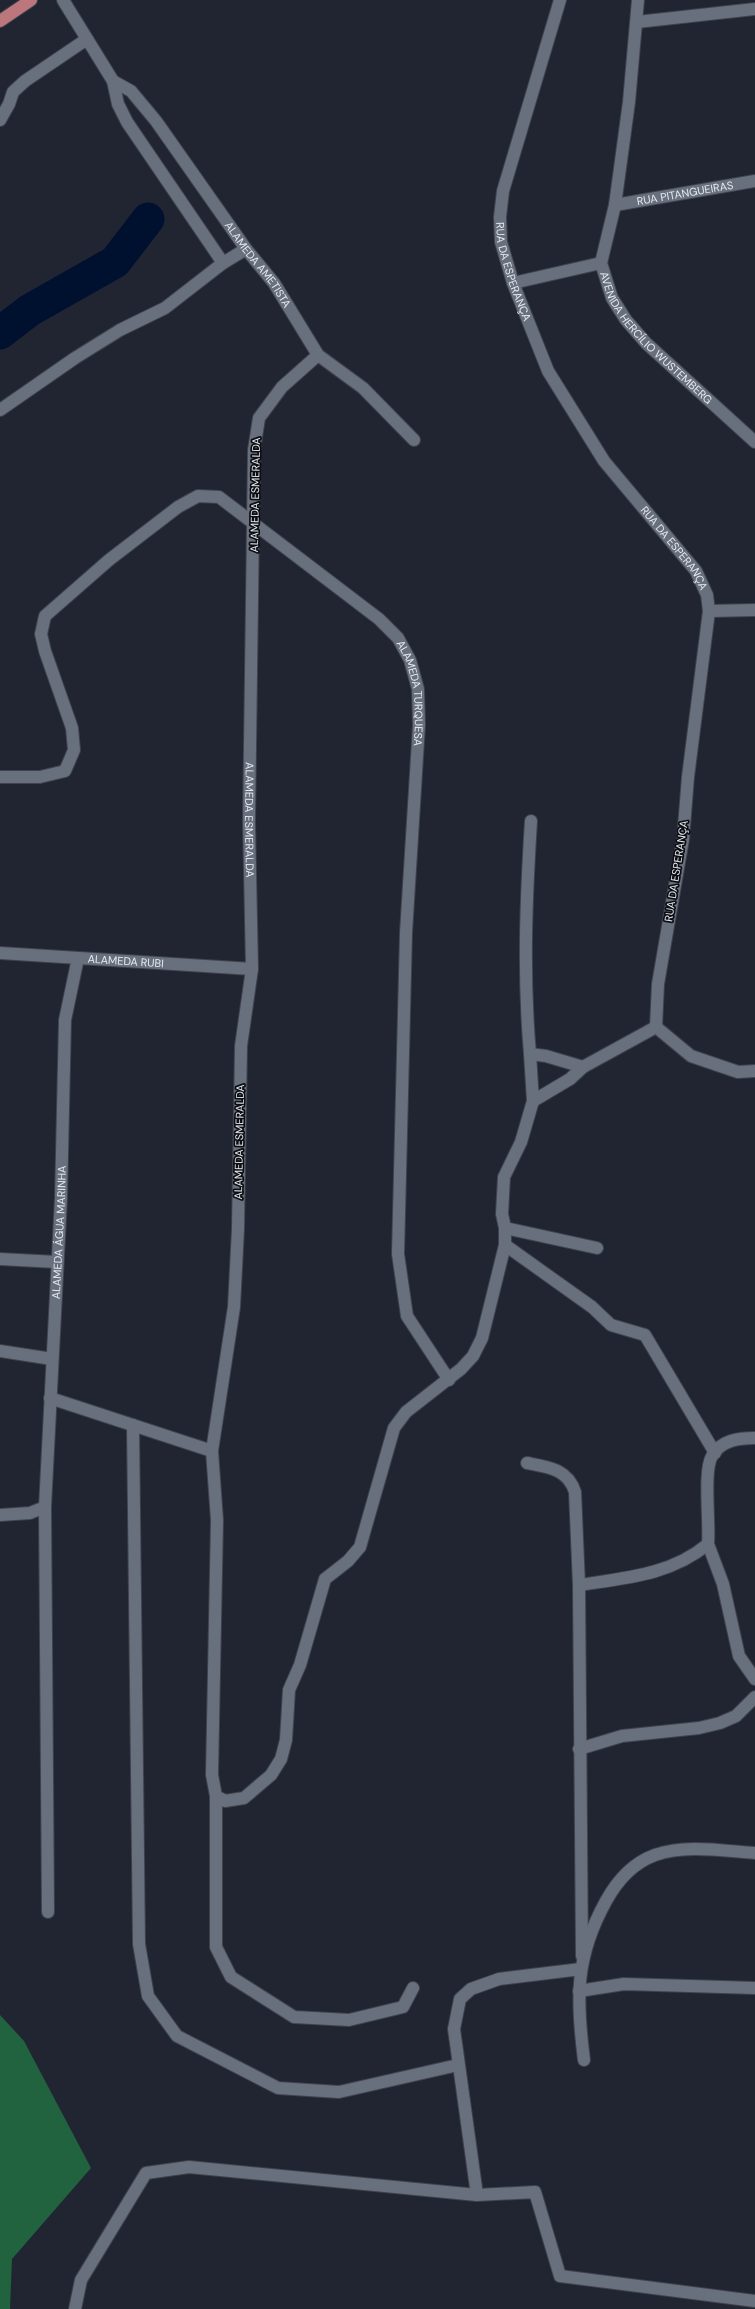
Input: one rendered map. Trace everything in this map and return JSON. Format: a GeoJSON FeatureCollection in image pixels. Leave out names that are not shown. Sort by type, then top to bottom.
{"type":"FeatureCollection","features":[{"type":"Feature","properties":{"kind":"main road"},"geometry":{"type":"LineString","coordinates":[[0,21],[31,0]]}},
{"type":"Feature","properties":{"kind":"street","name":"ALAMEDA AMETISTA"},"geometry":{"type":"LineString","coordinates":[[63,0],[113,80],[118,104],[127,122],[223,263]]}},
{"type":"Feature","properties":{"kind":"street","name":"RUA DA ESPERANÇA"},"geometry":{"type":"LineString","coordinates":[[560,0],[503,191],[500,216],[501,242],[513,283],[548,371],[604,461],[696,571],[707,595],[709,611],[688,777],[683,838],[658,984],[656,1027]]}},
{"type":"Feature","properties":{"kind":"street","name":"AVENIDA HERCÍLIO WUSTEMBERG"},"geometry":{"type":"LineString","coordinates":[[638,0],[637,22],[615,205],[601,263],[612,298],[626,320],[646,344],[755,442]]}},
{"type":"Feature","properties":{"kind":"street"},"geometry":{"type":"LineString","coordinates":[[637,22],[755,9]]}},
{"type":"Feature","properties":{"kind":"street"},"geometry":{"type":"LineString","coordinates":[[0,120],[14,92],[25,81],[87,39]]}},
{"type":"Feature","properties":{"kind":"street","name":"ALAMEDA AMETISTA"},"geometry":{"type":"LineString","coordinates":[[113,80],[131,91],[142,103],[246,249],[274,283],[318,355],[363,388],[414,440]]}},
{"type":"Feature","properties":{"kind":"street","name":"RUA PITANGUEIRAS"},"geometry":{"type":"LineString","coordinates":[[615,205],[755,181]]}},
{"type":"Feature","properties":{"kind":"street"},"geometry":{"type":"LineString","coordinates":[[0,410],[75,358],[120,330],[165,308],[223,263],[246,249]]}},
{"type":"Feature","properties":{"kind":"street"},"geometry":{"type":"LineString","coordinates":[[513,283],[601,263]]}},
{"type":"Feature","properties":{"kind":"street","name":"ALAMEDA ESMERALDA"},"geometry":{"type":"LineString","coordinates":[[318,355],[282,387],[259,418],[254,450],[249,822],[252,969],[241,1046],[238,1229],[234,1307],[212,1452],[217,1520],[212,1775],[216,1796],[216,1947],[230,1977],[294,2017],[349,2020],[395,2009],[403,2007],[413,1988]]}},
{"type":"Feature","properties":{"kind":"street","name":"ALAMEDA TURQUESA"},"geometry":{"type":"LineString","coordinates":[[0,777],[40,777],[65,771],[74,750],[72,728],[41,634],[45,616],[110,560],[178,507],[198,496],[219,497],[379,619],[398,638],[410,660],[418,689],[419,725],[406,933],[398,1254],[407,1316],[449,1380]]}},
{"type":"Feature","properties":{"kind":"street"},"geometry":{"type":"LineString","coordinates":[[709,611],[755,610]]}},
{"type":"Feature","properties":{"kind":"street"},"geometry":{"type":"LineString","coordinates":[[216,1796],[225,1801],[244,1798],[271,1775],[281,1759],[286,1740],[289,1690],[300,1665],[325,1579],[348,1561],[360,1547],[394,1428],[406,1412],[449,1380],[473,1356],[482,1338],[505,1245],[505,1228],[502,1214],[504,1177],[521,1142],[533,1101],[525,1010],[525,920],[531,820]]}},
{"type":"Feature","properties":{"kind":"street","name":"ALAMEDA RUBI"},"geometry":{"type":"LineString","coordinates":[[0,953],[252,969]]}},
{"type":"Feature","properties":{"kind":"street","name":"ALAMEDA ÁGUA MARINHA"},"geometry":{"type":"LineString","coordinates":[[48,1912],[45,1507],[57,1262],[65,1020],[78,958]]}},
{"type":"Feature","properties":{"kind":"street"},"geometry":{"type":"LineString","coordinates":[[533,1101],[570,1079],[583,1067],[656,1027],[691,1056],[738,1072],[755,1071]]}},
{"type":"Feature","properties":{"kind":"street"},"geometry":{"type":"LineString","coordinates":[[530,1054],[546,1056],[583,1067]]}},
{"type":"Feature","properties":{"kind":"street"},"geometry":{"type":"LineString","coordinates":[[505,1228],[597,1248]]}},
{"type":"Feature","properties":{"kind":"street"},"geometry":{"type":"LineString","coordinates":[[505,1245],[592,1307],[611,1324],[645,1335],[715,1452]]}},
{"type":"Feature","properties":{"kind":"street"},"geometry":{"type":"LineString","coordinates":[[0,1259],[57,1262]]}},
{"type":"Feature","properties":{"kind":"street"},"geometry":{"type":"LineString","coordinates":[[0,1351],[52,1359]]}},
{"type":"Feature","properties":{"kind":"street"},"geometry":{"type":"LineString","coordinates":[[50,1398],[212,1452]]}},
{"type":"Feature","properties":{"kind":"street"},"geometry":{"type":"LineString","coordinates":[[133,1425],[139,1944],[148,1996],[176,2036],[278,2088],[339,2092],[458,2065]]}},
{"type":"Feature","properties":{"kind":"street"},"geometry":{"type":"LineString","coordinates":[[755,1438],[738,1438],[723,1444],[712,1456],[709,1473],[708,1544],[723,1584],[739,1656],[755,1679]]}},
{"type":"Feature","properties":{"kind":"street"},"geometry":{"type":"LineString","coordinates":[[527,1463],[563,1473],[572,1482],[575,1492],[579,1585],[579,1749],[582,1956],[579,1991],[580,2026],[584,2060]]}},
{"type":"Feature","properties":{"kind":"street"},"geometry":{"type":"LineString","coordinates":[[0,1515],[30,1513],[45,1507]]}},
{"type":"Feature","properties":{"kind":"street"},"geometry":{"type":"LineString","coordinates":[[579,1585],[646,1575],[668,1568],[696,1554],[708,1544]]}},
{"type":"Feature","properties":{"kind":"street"},"geometry":{"type":"LineString","coordinates":[[579,1749],[622,1736],[699,1728],[720,1723],[736,1716],[755,1698]]}},
{"type":"Feature","properties":{"kind":"street"},"geometry":{"type":"LineString","coordinates":[[582,1956],[593,1925],[619,1880],[642,1861],[656,1854],[684,1850],[755,1853]]}},
{"type":"Feature","properties":{"kind":"street"},"geometry":{"type":"LineString","coordinates":[[477,2195],[454,2029],[460,1999],[471,1989],[499,1979],[581,1969]]}},
{"type":"Feature","properties":{"kind":"street"},"geometry":{"type":"LineString","coordinates":[[579,1991],[624,1984],[755,1988]]}},
{"type":"Feature","properties":{"kind":"street"},"geometry":{"type":"LineString","coordinates":[[75,2309],[81,2280],[146,2173],[189,2167],[477,2195],[535,2192],[560,2276],[755,2301]]}},
{"type":"Feature","properties":{"kind":"green space"},"geometry":{"type":"Polygon","coordinates":[[[0,2015],[24,2041],[91,2168],[12,2259],[10,2309],[0,2309],[0,2015]]]}},
{"type":"Feature","properties":{"kind":"waterway"},"geometry":{"type":"LineString","coordinates":[[0,333],[30,310],[115,262],[148,219]]}}]}
